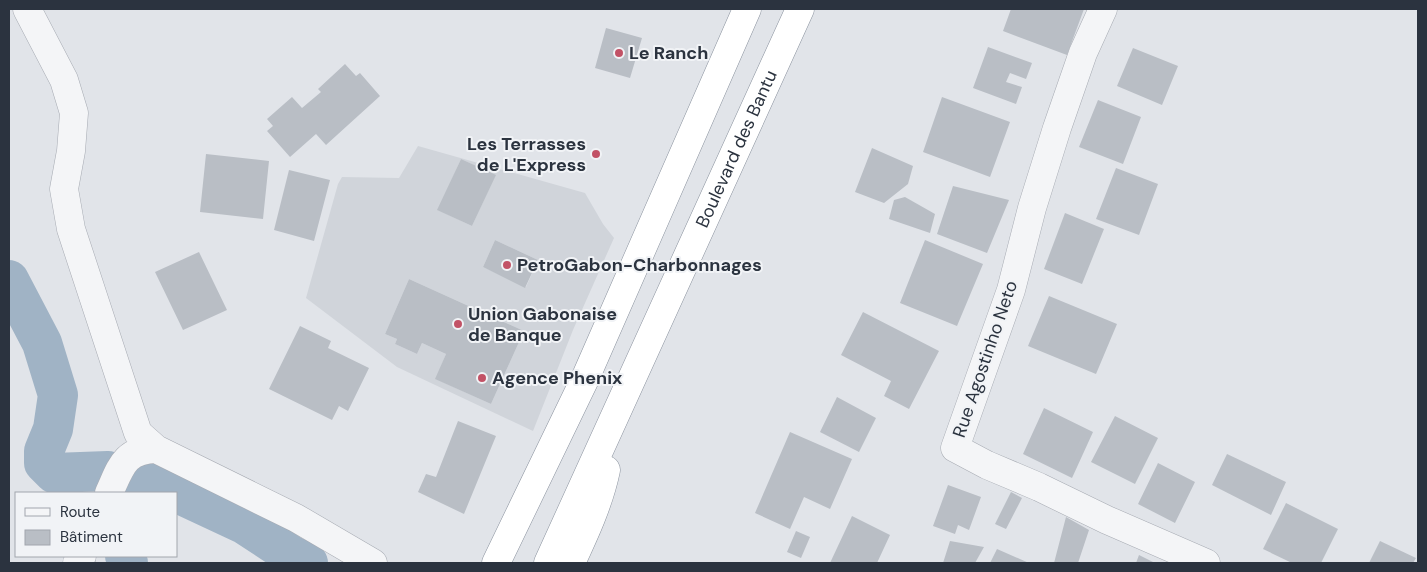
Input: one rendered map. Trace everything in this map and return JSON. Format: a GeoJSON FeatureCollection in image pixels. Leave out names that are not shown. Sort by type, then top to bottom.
{"type":"FeatureCollection","features":[{"type":"Feature","properties":{"kind":"highway"},"geometry":{"type":"LineString","coordinates":[[496,563],[584,381],[747,9]]}},
{"type":"Feature","properties":{"kind":"highway","name":"Boulevard des Bantu"},"geometry":{"type":"LineString","coordinates":[[548,563],[800,9]]}},
{"type":"Feature","properties":{"kind":"highway"},"geometry":{"type":"LineString","coordinates":[[571,563],[590,523],[602,490],[608,461],[606,439]]}},
{"type":"Feature","properties":{"kind":"street"},"geometry":{"type":"LineString","coordinates":[[27,9],[64,80],[74,113],[71,151],[64,189],[71,229],[138,433],[156,450],[296,518],[373,563]]}},
{"type":"Feature","properties":{"kind":"street","name":"Rue Agostinho Neto"},"geometry":{"type":"LineString","coordinates":[[1103,9],[1083,53],[1056,128],[1010,290],[955,448],[987,465],[1039,487],[1107,520],[1206,563]]}},
{"type":"Feature","properties":{"kind":"street"},"geometry":{"type":"LineString","coordinates":[[110,492],[128,457],[144,450],[156,450]]}},
{"type":"Feature","properties":{"kind":"shaded area"},"geometry":{"type":"Polygon","coordinates":[[[418,146],[585,193],[603,224],[614,238],[573,330],[533,431],[397,367],[306,298],[338,184],[342,177],[399,178],[418,146]],[[461,159],[438,210],[472,226],[495,176],[461,159]],[[495,240],[483,267],[526,287],[538,260],[495,240]],[[409,279],[385,334],[397,339],[395,344],[417,354],[422,343],[446,354],[436,379],[491,404],[524,331],[409,279]]]}},
{"type":"Feature","properties":{"kind":"building"},"geometry":{"type":"Polygon","coordinates":[[[1011,9],[1084,9],[1067,55],[1003,31],[1011,9]]]}},
{"type":"Feature","properties":{"kind":"building","name":"Le Ranch"},"geometry":{"type":"Polygon","coordinates":[[[606,28],[642,38],[630,78],[595,68],[606,28]]]}},
{"type":"Feature","properties":{"kind":"building"},"geometry":{"type":"Polygon","coordinates":[[[988,47],[1032,63],[1026,79],[1010,73],[1006,82],[1022,87],[1016,104],[973,88],[988,47]]]}},
{"type":"Feature","properties":{"kind":"building"},"geometry":{"type":"Polygon","coordinates":[[[1133,48],[1178,66],[1162,105],[1117,86],[1133,48]]]}},
{"type":"Feature","properties":{"kind":"building"},"geometry":{"type":"Polygon","coordinates":[[[345,64],[356,76],[360,73],[380,96],[326,145],[316,134],[290,157],[267,131],[273,126],[267,119],[292,97],[302,108],[321,92],[318,89],[345,64]]]}},
{"type":"Feature","properties":{"kind":"building"},"geometry":{"type":"Polygon","coordinates":[[[942,97],[1010,122],[990,177],[923,152],[942,97]]]}},
{"type":"Feature","properties":{"kind":"building"},"geometry":{"type":"Polygon","coordinates":[[[1098,100],[1141,117],[1123,164],[1079,147],[1098,100]]]}},
{"type":"Feature","properties":{"kind":"building"},"geometry":{"type":"Polygon","coordinates":[[[872,148],[913,166],[908,184],[884,203],[855,192],[872,148]]]}},
{"type":"Feature","properties":{"kind":"building"},"geometry":{"type":"Polygon","coordinates":[[[206,154],[269,161],[263,219],[200,212],[206,154]]]}},
{"type":"Feature","properties":{"kind":"building"},"geometry":{"type":"Polygon","coordinates":[[[461,159],[496,175],[472,226],[437,210],[461,159]]]}},
{"type":"Feature","properties":{"kind":"building"},"geometry":{"type":"Polygon","coordinates":[[[1116,168],[1158,184],[1139,235],[1096,219],[1116,168]]]}},
{"type":"Feature","properties":{"kind":"building"},"geometry":{"type":"Polygon","coordinates":[[[289,170],[330,180],[314,241],[274,230],[289,170]]]}},
{"type":"Feature","properties":{"kind":"building"},"geometry":{"type":"Polygon","coordinates":[[[953,186],[1009,200],[987,253],[937,234],[953,186]]]}},
{"type":"Feature","properties":{"kind":"building"},"geometry":{"type":"Polygon","coordinates":[[[905,197],[935,214],[930,233],[889,219],[894,200],[905,197]]]}},
{"type":"Feature","properties":{"kind":"building"},"geometry":{"type":"Polygon","coordinates":[[[1065,213],[1104,229],[1082,284],[1044,269],[1065,213]]]}},
{"type":"Feature","properties":{"kind":"building"},"geometry":{"type":"Polygon","coordinates":[[[495,240],[538,260],[525,288],[483,267],[495,240]]]}},
{"type":"Feature","properties":{"kind":"building"},"geometry":{"type":"Polygon","coordinates":[[[925,240],[983,264],[957,326],[900,303],[925,240]]]}},
{"type":"Feature","properties":{"kind":"building"},"geometry":{"type":"Polygon","coordinates":[[[199,252],[227,310],[183,330],[155,272],[199,252]]]}},
{"type":"Feature","properties":{"kind":"building"},"geometry":{"type":"Polygon","coordinates":[[[409,279],[524,331],[491,404],[435,379],[446,354],[422,343],[417,354],[395,344],[397,339],[385,334],[409,279]]]}},
{"type":"Feature","properties":{"kind":"building"},"geometry":{"type":"Polygon","coordinates":[[[1049,296],[1117,324],[1096,374],[1028,346],[1049,296]]]}},
{"type":"Feature","properties":{"kind":"building"},"geometry":{"type":"Polygon","coordinates":[[[863,312],[939,351],[909,409],[884,396],[891,381],[841,355],[863,312]]]}},
{"type":"Feature","properties":{"kind":"building"},"geometry":{"type":"Polygon","coordinates":[[[300,326],[331,341],[328,348],[369,368],[348,411],[339,406],[332,420],[269,389],[300,326]]]}},
{"type":"Feature","properties":{"kind":"building"},"geometry":{"type":"Polygon","coordinates":[[[837,397],[876,418],[859,452],[820,432],[837,397]]]}},
{"type":"Feature","properties":{"kind":"building"},"geometry":{"type":"Polygon","coordinates":[[[1044,408],[1093,432],[1072,478],[1023,454],[1044,408]]]}},
{"type":"Feature","properties":{"kind":"building"},"geometry":{"type":"Polygon","coordinates":[[[1115,416],[1158,438],[1135,484],[1091,462],[1115,416]]]}},
{"type":"Feature","properties":{"kind":"building"},"geometry":{"type":"Polygon","coordinates":[[[458,421],[496,436],[464,514],[418,492],[426,474],[436,477],[458,421]]]}},
{"type":"Feature","properties":{"kind":"building"},"geometry":{"type":"Polygon","coordinates":[[[790,432],[852,459],[830,509],[804,497],[790,529],[755,513],[790,432]]]}},
{"type":"Feature","properties":{"kind":"building"},"geometry":{"type":"Polygon","coordinates":[[[1227,454],[1286,482],[1271,515],[1212,485],[1227,454]]]}},
{"type":"Feature","properties":{"kind":"building"},"geometry":{"type":"Polygon","coordinates":[[[1158,463],[1195,482],[1175,523],[1138,504],[1158,463]]]}},
{"type":"Feature","properties":{"kind":"building"},"geometry":{"type":"Polygon","coordinates":[[[948,485],[981,497],[969,530],[958,525],[955,534],[933,526],[948,485]]]}},
{"type":"Feature","properties":{"kind":"building"},"geometry":{"type":"Polygon","coordinates":[[[1011,492],[1022,498],[1006,529],[995,524],[1011,492]]]}},
{"type":"Feature","properties":{"kind":"building"},"geometry":{"type":"Polygon","coordinates":[[[1286,503],[1338,529],[1321,563],[1292,563],[1263,549],[1286,503]]]}},
{"type":"Feature","properties":{"kind":"building"},"geometry":{"type":"Polygon","coordinates":[[[852,516],[890,535],[877,563],[830,563],[852,516]]]}},
{"type":"Feature","properties":{"kind":"building"},"geometry":{"type":"Polygon","coordinates":[[[1066,517],[1089,530],[1078,563],[1054,563],[1066,517]]]}},
{"type":"Feature","properties":{"kind":"building"},"geometry":{"type":"Polygon","coordinates":[[[796,531],[810,537],[801,558],[787,552],[796,531]]]}},
{"type":"Feature","properties":{"kind":"building"},"geometry":{"type":"Polygon","coordinates":[[[950,541],[984,547],[975,563],[943,563],[950,541]]]}},
{"type":"Feature","properties":{"kind":"building"},"geometry":{"type":"Polygon","coordinates":[[[1380,541],[1416,558],[1413,563],[1369,563],[1380,541]]]}},
{"type":"Feature","properties":{"kind":"building"},"geometry":{"type":"Polygon","coordinates":[[[997,549],[1029,563],[990,563],[997,549]]]}},
{"type":"Feature","properties":{"kind":"building"},"geometry":{"type":"Polygon","coordinates":[[[1139,555],[1155,563],[1136,563],[1139,555]]]}},
{"type":"Feature","properties":{"kind":"waterway"},"geometry":{"type":"LineString","coordinates":[[9,280],[42,343],[58,395],[53,429],[44,451],[44,463],[54,473],[108,471]]}},
{"type":"Feature","properties":{"kind":"waterway"},"geometry":{"type":"LineString","coordinates":[[132,476],[158,484],[175,492]]}},
{"type":"Feature","properties":{"kind":"waterway"},"geometry":{"type":"LineString","coordinates":[[178,493],[244,524],[291,555],[308,563]]}},
{"type":"Feature","properties":{"kind":"waterway"},"geometry":{"type":"LineString","coordinates":[[125,557],[128,563]]}},
{"type":"Feature","properties":{"kind":"place","name":"Le Ranch"},"geometry":{"type":"Point","coordinates":[619,53]}},
{"type":"Feature","properties":{"kind":"place","name":"Les Terrasses de L'Express"},"geometry":{"type":"Point","coordinates":[596,154]}},
{"type":"Feature","properties":{"kind":"place","name":"PetroGabon-Charbonnages"},"geometry":{"type":"Point","coordinates":[507,265]}},
{"type":"Feature","properties":{"kind":"place","name":"Union Gabonaise de Banque"},"geometry":{"type":"Point","coordinates":[458,324]}},
{"type":"Feature","properties":{"kind":"place","name":"Agence Phenix"},"geometry":{"type":"Point","coordinates":[482,378]}}]}
